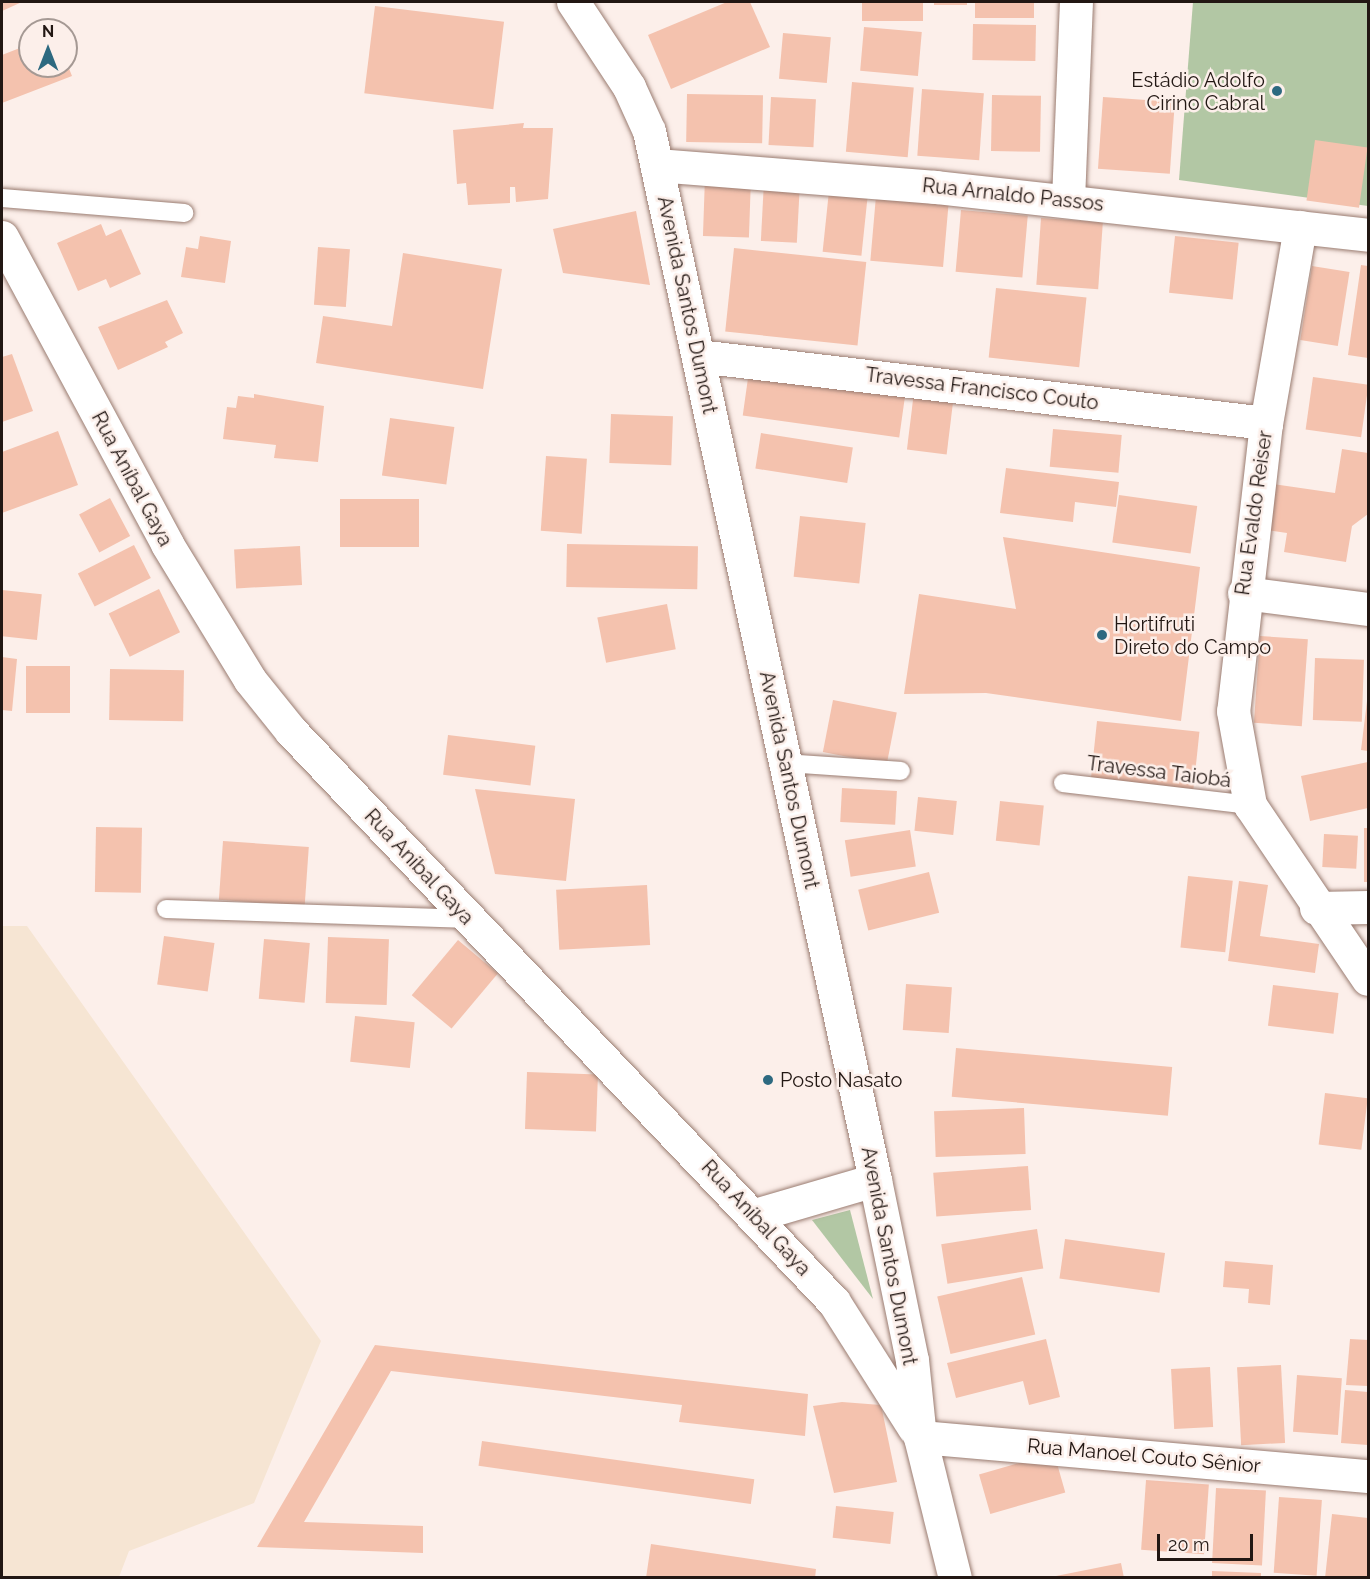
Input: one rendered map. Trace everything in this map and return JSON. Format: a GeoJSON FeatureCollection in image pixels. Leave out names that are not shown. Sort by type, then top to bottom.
{"type":"FeatureCollection","features":[{"type":"Feature","properties":{"kind":"main road","name":"Avenida Santos Dumont"},"geometry":{"type":"LineString","coordinates":[[573,2],[629,87],[649,131],[875,1180],[912,1360],[920,1437],[955,1578]]}},
{"type":"Feature","properties":{"kind":"main road"},"geometry":{"type":"LineString","coordinates":[[1068,200],[1076,2]]}},
{"type":"Feature","properties":{"kind":"main road","name":"Rua Arnaldo Passos"},"geometry":{"type":"LineString","coordinates":[[657,165],[1068,200],[1368,235]]}},
{"type":"Feature","properties":{"kind":"main road","name":"Rua Evaldo Reiser"},"geometry":{"type":"LineString","coordinates":[[1300,227],[1266,423],[1244,593],[1233,711],[1250,805],[1316,908],[1368,979]]}},
{"type":"Feature","properties":{"kind":"main road","name":"Rua Aníbal Gaya"},"geometry":{"type":"LineString","coordinates":[[2,237],[161,533],[236,660],[291,732],[755,1215],[834,1302],[920,1437]]}},
{"type":"Feature","properties":{"kind":"main road","name":"Travessa Francisco Couto"},"geometry":{"type":"LineString","coordinates":[[698,356],[1266,423]]}},
{"type":"Feature","properties":{"kind":"main road"},"geometry":{"type":"LineString","coordinates":[[1244,593],[1368,609]]}},
{"type":"Feature","properties":{"kind":"main road"},"geometry":{"type":"LineString","coordinates":[[1316,908],[1368,908]]}},
{"type":"Feature","properties":{"kind":"main road"},"geometry":{"type":"LineString","coordinates":[[755,1215],[875,1180]]}},
{"type":"Feature","properties":{"kind":"main road","name":"Rua Manoel Couto Sênior"},"geometry":{"type":"LineString","coordinates":[[920,1437],[1368,1476]]}},
{"type":"Feature","properties":{"kind":"lane"},"geometry":{"type":"LineString","coordinates":[[2,198],[183,213]]}},
{"type":"Feature","properties":{"kind":"lane"},"geometry":{"type":"LineString","coordinates":[[785,763],[902,771]]}},
{"type":"Feature","properties":{"kind":"lane","name":"Travessa Taiobá"},"geometry":{"type":"LineString","coordinates":[[1063,783],[1250,805]]}},
{"type":"Feature","properties":{"kind":"lane"},"geometry":{"type":"LineString","coordinates":[[166,909],[469,919]]}},
{"type":"Feature","properties":{"kind":"shaded area"},"geometry":{"type":"Polygon","coordinates":[[[2,926],[27,926],[321,1341],[254,1503],[129,1551],[119,1577],[2,1577],[2,926]]]}},
{"type":"Feature","properties":{"kind":"green space","name":"Estádio Adolfo Cirino Cabral"},"geometry":{"type":"Polygon","coordinates":[[[1193,2],[1368,2],[1368,206],[1179,180],[1193,2]]]}},
{"type":"Feature","properties":{"kind":"green space"},"geometry":{"type":"Polygon","coordinates":[[[850,1210],[873,1299],[812,1220],[850,1210]]]}},
{"type":"Feature","properties":{"kind":"building"},"geometry":{"type":"Polygon","coordinates":[[[2,2],[22,2],[2,11],[2,2]]]}},
{"type":"Feature","properties":{"kind":"building"},"geometry":{"type":"Polygon","coordinates":[[[727,2],[750,2],[770,47],[671,89],[648,35],[727,2]]]}},
{"type":"Feature","properties":{"kind":"building"},"geometry":{"type":"Polygon","coordinates":[[[862,2],[923,2],[923,21],[862,21],[862,2]]]}},
{"type":"Feature","properties":{"kind":"building"},"geometry":{"type":"Polygon","coordinates":[[[934,2],[967,2],[967,5],[934,5],[934,2]]]}},
{"type":"Feature","properties":{"kind":"building"},"geometry":{"type":"Polygon","coordinates":[[[975,2],[1034,2],[1034,18],[975,18],[975,2]]]}},
{"type":"Feature","properties":{"kind":"building"},"geometry":{"type":"Polygon","coordinates":[[[375,6],[504,22],[493,109],[364,93],[375,6]]]}},
{"type":"Feature","properties":{"kind":"building"},"geometry":{"type":"Polygon","coordinates":[[[973,24],[1036,25],[1035,61],[972,60],[973,24]]]}},
{"type":"Feature","properties":{"kind":"building"},"geometry":{"type":"Polygon","coordinates":[[[864,27],[922,32],[918,76],[860,71],[864,27]]]}},
{"type":"Feature","properties":{"kind":"building"},"geometry":{"type":"Polygon","coordinates":[[[783,33],[831,37],[827,83],[779,79],[783,33]]]}},
{"type":"Feature","properties":{"kind":"building"},"geometry":{"type":"Polygon","coordinates":[[[18,49],[18,78],[67,78],[2,103],[2,55],[18,49]]]}},
{"type":"Feature","properties":{"kind":"building"},"geometry":{"type":"Polygon","coordinates":[[[852,82],[914,87],[908,157],[846,152],[852,82]]]}},
{"type":"Feature","properties":{"kind":"building"},"geometry":{"type":"Polygon","coordinates":[[[922,89],[984,93],[979,160],[917,156],[922,89]]]}},
{"type":"Feature","properties":{"kind":"building"},"geometry":{"type":"Polygon","coordinates":[[[687,94],[763,95],[762,143],[686,142],[687,94]]]}},
{"type":"Feature","properties":{"kind":"building"},"geometry":{"type":"Polygon","coordinates":[[[992,95],[1041,96],[1040,152],[991,151],[992,95]]]}},
{"type":"Feature","properties":{"kind":"building"},"geometry":{"type":"Polygon","coordinates":[[[771,97],[816,99],[813,147],[768,145],[771,97]]]}},
{"type":"Feature","properties":{"kind":"building"},"geometry":{"type":"Polygon","coordinates":[[[1103,97],[1175,102],[1170,174],[1098,169],[1103,97]]]}},
{"type":"Feature","properties":{"kind":"building"},"geometry":{"type":"Polygon","coordinates":[[[524,123],[523,128],[553,128],[548,199],[516,202],[515,187],[510,187],[510,203],[468,205],[466,183],[457,184],[453,130],[524,123]]]}},
{"type":"Feature","properties":{"kind":"building"},"geometry":{"type":"Polygon","coordinates":[[[1315,140],[1367,147],[1359,208],[1307,200],[1315,140]]]}},
{"type":"Feature","properties":{"kind":"building"},"geometry":{"type":"Polygon","coordinates":[[[705,177],[751,179],[749,238],[703,236],[705,177]]]}},
{"type":"Feature","properties":{"kind":"building"},"geometry":{"type":"Polygon","coordinates":[[[764,181],[800,183],[797,243],[761,241],[764,181]]]}},
{"type":"Feature","properties":{"kind":"building"},"geometry":{"type":"Polygon","coordinates":[[[829,191],[868,195],[861,256],[823,252],[829,191]]]}},
{"type":"Feature","properties":{"kind":"building"},"geometry":{"type":"Polygon","coordinates":[[[876,196],[949,202],[943,267],[870,261],[876,196]]]}},
{"type":"Feature","properties":{"kind":"building"},"geometry":{"type":"Polygon","coordinates":[[[961,210],[1028,216],[1022,278],[956,272],[961,210]]]}},
{"type":"Feature","properties":{"kind":"building"},"geometry":{"type":"Polygon","coordinates":[[[636,211],[650,285],[563,273],[553,229],[636,211]]]}},
{"type":"Feature","properties":{"kind":"building"},"geometry":{"type":"Polygon","coordinates":[[[1041,218],[1103,222],[1098,289],[1036,285],[1041,218]]]}},
{"type":"Feature","properties":{"kind":"building"},"geometry":{"type":"Polygon","coordinates":[[[101,224],[106,236],[121,229],[141,274],[110,288],[106,279],[78,291],[57,243],[101,224]]]}},
{"type":"Feature","properties":{"kind":"building"},"geometry":{"type":"Polygon","coordinates":[[[200,236],[231,241],[225,283],[181,277],[186,247],[198,249],[200,236]]]}},
{"type":"Feature","properties":{"kind":"building"},"geometry":{"type":"Polygon","coordinates":[[[1175,236],[1239,243],[1233,299],[1169,293],[1175,236]]]}},
{"type":"Feature","properties":{"kind":"building"},"geometry":{"type":"Polygon","coordinates":[[[318,247],[350,249],[346,307],[314,305],[318,247]]]}},
{"type":"Feature","properties":{"kind":"building"},"geometry":{"type":"Polygon","coordinates":[[[734,248],[866,262],[857,345],[725,332],[734,248]]]}},
{"type":"Feature","properties":{"kind":"building"},"geometry":{"type":"Polygon","coordinates":[[[403,253],[502,269],[483,389],[316,363],[323,316],[392,326],[403,253]]]}},
{"type":"Feature","properties":{"kind":"building"},"geometry":{"type":"Polygon","coordinates":[[[1361,265],[1368,266],[1368,358],[1348,355],[1361,265]]]}},
{"type":"Feature","properties":{"kind":"building"},"geometry":{"type":"Polygon","coordinates":[[[1312,266],[1350,272],[1338,346],[1300,340],[1312,266]]]}},
{"type":"Feature","properties":{"kind":"building"},"geometry":{"type":"Polygon","coordinates":[[[996,288],[1087,298],[1079,367],[989,358],[996,288]]]}},
{"type":"Feature","properties":{"kind":"building"},"geometry":{"type":"Polygon","coordinates":[[[167,300],[183,333],[165,342],[168,347],[118,370],[98,327],[167,300]]]}},
{"type":"Feature","properties":{"kind":"building"},"geometry":{"type":"Polygon","coordinates":[[[12,354],[33,411],[2,422],[2,357],[12,354]]]}},
{"type":"Feature","properties":{"kind":"building"},"geometry":{"type":"Polygon","coordinates":[[[749,371],[905,393],[899,438],[743,416],[749,371]]]}},
{"type":"Feature","properties":{"kind":"building"},"geometry":{"type":"Polygon","coordinates":[[[1313,377],[1368,385],[1361,437],[1306,429],[1313,377]]]}},
{"type":"Feature","properties":{"kind":"building"},"geometry":{"type":"Polygon","coordinates":[[[914,392],[954,397],[947,454],[907,450],[914,392]]]}},
{"type":"Feature","properties":{"kind":"building"},"geometry":{"type":"Polygon","coordinates":[[[254,394],[324,406],[318,462],[274,458],[276,445],[223,439],[227,407],[236,408],[238,396],[254,398],[254,394]]]}},
{"type":"Feature","properties":{"kind":"building"},"geometry":{"type":"Polygon","coordinates":[[[611,414],[673,416],[671,465],[609,463],[611,414]]]}},
{"type":"Feature","properties":{"kind":"building"},"geometry":{"type":"Polygon","coordinates":[[[390,418],[454,427],[446,484],[382,475],[390,418]]]}},
{"type":"Feature","properties":{"kind":"building"},"geometry":{"type":"Polygon","coordinates":[[[1053,429],[1122,435],[1118,473],[1050,467],[1053,429]]]}},
{"type":"Feature","properties":{"kind":"building"},"geometry":{"type":"Polygon","coordinates":[[[58,431],[78,485],[2,513],[2,452],[58,431]]]}},
{"type":"Feature","properties":{"kind":"building"},"geometry":{"type":"Polygon","coordinates":[[[761,433],[853,448],[847,483],[755,469],[761,433]]]}},
{"type":"Feature","properties":{"kind":"building"},"geometry":{"type":"Polygon","coordinates":[[[1342,449],[1368,453],[1368,514],[1352,526],[1346,562],[1284,552],[1287,533],[1266,530],[1273,484],[1335,493],[1342,449]]]}},
{"type":"Feature","properties":{"kind":"building"},"geometry":{"type":"Polygon","coordinates":[[[546,456],[587,459],[582,534],[541,531],[546,456]]]}},
{"type":"Feature","properties":{"kind":"building"},"geometry":{"type":"Polygon","coordinates":[[[1006,468],[1119,482],[1116,507],[1075,502],[1073,522],[1000,513],[1006,468]]]}},
{"type":"Feature","properties":{"kind":"building"},"geometry":{"type":"Polygon","coordinates":[[[1119,495],[1197,506],[1191,554],[1112,543],[1119,495]]]}},
{"type":"Feature","properties":{"kind":"building"},"geometry":{"type":"Polygon","coordinates":[[[110,498],[130,536],[99,552],[79,514],[110,498]]]}},
{"type":"Feature","properties":{"kind":"building"},"geometry":{"type":"Polygon","coordinates":[[[340,499],[419,499],[419,547],[340,547],[340,499]]]}},
{"type":"Feature","properties":{"kind":"building"},"geometry":{"type":"Polygon","coordinates":[[[800,516],[866,523],[859,584],[794,577],[800,516]]]}},
{"type":"Feature","properties":{"kind":"building"},"geometry":{"type":"Polygon","coordinates":[[[1003,537],[1200,567],[1181,721],[986,693],[904,694],[919,594],[1016,609],[1003,537]]]}},
{"type":"Feature","properties":{"kind":"building"},"geometry":{"type":"Polygon","coordinates":[[[567,544],[698,546],[697,589],[566,587],[567,544]]]}},
{"type":"Feature","properties":{"kind":"building"},"geometry":{"type":"Polygon","coordinates":[[[134,545],[151,578],[95,607],[78,574],[134,545]]]}},
{"type":"Feature","properties":{"kind":"building"},"geometry":{"type":"Polygon","coordinates":[[[300,546],[302,585],[236,588],[234,549],[300,546]]]}},
{"type":"Feature","properties":{"kind":"building"},"geometry":{"type":"Polygon","coordinates":[[[159,589],[180,632],[130,657],[109,614],[159,589]]]}},
{"type":"Feature","properties":{"kind":"building"},"geometry":{"type":"Polygon","coordinates":[[[2,590],[42,594],[37,640],[2,636],[2,590]]]}},
{"type":"Feature","properties":{"kind":"building"},"geometry":{"type":"Polygon","coordinates":[[[667,604],[676,649],[606,663],[597,618],[667,604]]]}},
{"type":"Feature","properties":{"kind":"building"},"geometry":{"type":"Polygon","coordinates":[[[1260,636],[1308,639],[1302,726],[1254,723],[1260,636]]]}},
{"type":"Feature","properties":{"kind":"building"},"geometry":{"type":"Polygon","coordinates":[[[2,657],[17,659],[12,711],[2,710],[2,657]]]}},
{"type":"Feature","properties":{"kind":"building"},"geometry":{"type":"Polygon","coordinates":[[[1315,658],[1364,660],[1362,722],[1313,720],[1315,658]]]}},
{"type":"Feature","properties":{"kind":"building"},"geometry":{"type":"Polygon","coordinates":[[[26,666],[70,666],[70,713],[26,713],[26,666]]]}},
{"type":"Feature","properties":{"kind":"building"},"geometry":{"type":"Polygon","coordinates":[[[110,669],[184,670],[183,721],[109,720],[110,669]]]}},
{"type":"Feature","properties":{"kind":"building"},"geometry":{"type":"Polygon","coordinates":[[[1368,693],[1368,751],[1361,750],[1368,693]]]}},
{"type":"Feature","properties":{"kind":"building"},"geometry":{"type":"Polygon","coordinates":[[[833,700],[897,712],[887,764],[823,752],[833,700]]]}},
{"type":"Feature","properties":{"kind":"building"},"geometry":{"type":"Polygon","coordinates":[[[1097,721],[1199,732],[1193,793],[1091,783],[1097,721]]]}},
{"type":"Feature","properties":{"kind":"building"},"geometry":{"type":"Polygon","coordinates":[[[448,735],[535,746],[530,785],[443,775],[448,735]]]}},
{"type":"Feature","properties":{"kind":"building"},"geometry":{"type":"Polygon","coordinates":[[[1368,762],[1368,808],[1310,821],[1301,776],[1368,762]]]}},
{"type":"Feature","properties":{"kind":"building"},"geometry":{"type":"Polygon","coordinates":[[[842,788],[897,791],[895,825],[840,822],[842,788]]]}},
{"type":"Feature","properties":{"kind":"building"},"geometry":{"type":"Polygon","coordinates":[[[475,789],[575,799],[566,881],[495,874],[475,789]]]}},
{"type":"Feature","properties":{"kind":"building"},"geometry":{"type":"Polygon","coordinates":[[[918,797],[957,801],[953,835],[914,831],[918,797]]]}},
{"type":"Feature","properties":{"kind":"building"},"geometry":{"type":"Polygon","coordinates":[[[1000,801],[1044,806],[1040,845],[996,841],[1000,801]]]}},
{"type":"Feature","properties":{"kind":"building"},"geometry":{"type":"Polygon","coordinates":[[[96,827],[142,828],[141,893],[95,892],[96,827]]]}},
{"type":"Feature","properties":{"kind":"building"},"geometry":{"type":"Polygon","coordinates":[[[1364,828],[1368,828],[1368,882],[1364,882],[1364,828]]]}},
{"type":"Feature","properties":{"kind":"building"},"geometry":{"type":"Polygon","coordinates":[[[910,830],[916,867],[851,877],[845,840],[910,830]]]}},
{"type":"Feature","properties":{"kind":"building"},"geometry":{"type":"Polygon","coordinates":[[[1324,834],[1358,836],[1356,869],[1322,867],[1324,834]]]}},
{"type":"Feature","properties":{"kind":"building"},"geometry":{"type":"Polygon","coordinates":[[[223,841],[309,847],[305,906],[219,900],[223,841]]]}},
{"type":"Feature","properties":{"kind":"building"},"geometry":{"type":"Polygon","coordinates":[[[929,872],[939,913],[868,930],[858,890],[929,872]]]}},
{"type":"Feature","properties":{"kind":"building"},"geometry":{"type":"Polygon","coordinates":[[[1188,876],[1233,881],[1225,952],[1180,948],[1188,876]]]}},
{"type":"Feature","properties":{"kind":"building"},"geometry":{"type":"Polygon","coordinates":[[[1239,881],[1268,885],[1260,936],[1319,944],[1315,973],[1228,961],[1239,881]]]}},
{"type":"Feature","properties":{"kind":"building"},"geometry":{"type":"Polygon","coordinates":[[[647,885],[650,945],[559,950],[556,890],[647,885]]]}},
{"type":"Feature","properties":{"kind":"building"},"geometry":{"type":"Polygon","coordinates":[[[164,936],[215,943],[208,992],[157,985],[164,936]]]}},
{"type":"Feature","properties":{"kind":"building"},"geometry":{"type":"Polygon","coordinates":[[[328,937],[389,939],[387,1005],[326,1003],[328,937]]]}},
{"type":"Feature","properties":{"kind":"building"},"geometry":{"type":"Polygon","coordinates":[[[264,939],[310,943],[305,1003],[259,999],[264,939]]]}},
{"type":"Feature","properties":{"kind":"building"},"geometry":{"type":"Polygon","coordinates":[[[458,940],[498,973],[452,1029],[412,995],[458,940]]]}},
{"type":"Feature","properties":{"kind":"building"},"geometry":{"type":"Polygon","coordinates":[[[906,984],[952,987],[949,1033],[903,1030],[906,984]]]}},
{"type":"Feature","properties":{"kind":"building"},"geometry":{"type":"Polygon","coordinates":[[[1273,985],[1339,993],[1334,1034],[1268,1026],[1273,985]]]}},
{"type":"Feature","properties":{"kind":"building"},"geometry":{"type":"Polygon","coordinates":[[[355,1016],[415,1022],[410,1068],[350,1062],[355,1016]]]}},
{"type":"Feature","properties":{"kind":"building"},"geometry":{"type":"Polygon","coordinates":[[[956,1048],[1172,1067],[1168,1116],[952,1097],[956,1048]]]}},
{"type":"Feature","properties":{"kind":"building"},"geometry":{"type":"Polygon","coordinates":[[[527,1072],[598,1074],[596,1131],[525,1129],[527,1072]]]}},
{"type":"Feature","properties":{"kind":"building"},"geometry":{"type":"Polygon","coordinates":[[[1325,1093],[1368,1098],[1361,1150],[1319,1145],[1325,1093]]]}},
{"type":"Feature","properties":{"kind":"building"},"geometry":{"type":"Polygon","coordinates":[[[1024,1108],[1026,1154],[936,1157],[934,1111],[1024,1108]]]}},
{"type":"Feature","properties":{"kind":"building"},"geometry":{"type":"Polygon","coordinates":[[[1028,1166],[1031,1210],[936,1217],[933,1173],[1028,1166]]]}},
{"type":"Feature","properties":{"kind":"building"},"geometry":{"type":"Polygon","coordinates":[[[1037,1229],[1043,1269],[947,1284],[941,1244],[1037,1229]]]}},
{"type":"Feature","properties":{"kind":"building"},"geometry":{"type":"Polygon","coordinates":[[[1065,1239],[1165,1253],[1159,1293],[1059,1279],[1065,1239]]]}},
{"type":"Feature","properties":{"kind":"building"},"geometry":{"type":"Polygon","coordinates":[[[1225,1261],[1273,1265],[1270,1305],[1248,1303],[1249,1289],[1223,1287],[1225,1261]]]}},
{"type":"Feature","properties":{"kind":"building"},"geometry":{"type":"Polygon","coordinates":[[[1022,1277],[1035,1334],[951,1354],[937,1297],[1022,1277]]]}},
{"type":"Feature","properties":{"kind":"building"},"geometry":{"type":"Polygon","coordinates":[[[1046,1339],[1060,1397],[1029,1405],[1023,1381],[956,1398],[947,1363],[1046,1339]]]}},
{"type":"Feature","properties":{"kind":"building"},"geometry":{"type":"Polygon","coordinates":[[[1350,1339],[1368,1340],[1368,1386],[1346,1385],[1350,1339]]]}},
{"type":"Feature","properties":{"kind":"building"},"geometry":{"type":"Polygon","coordinates":[[[375,1345],[808,1394],[805,1436],[679,1422],[682,1405],[391,1371],[304,1522],[423,1526],[423,1553],[257,1547],[375,1345]]]}},
{"type":"Feature","properties":{"kind":"building"},"geometry":{"type":"Polygon","coordinates":[[[1281,1365],[1285,1443],[1241,1445],[1237,1367],[1281,1365]]]}},
{"type":"Feature","properties":{"kind":"building"},"geometry":{"type":"Polygon","coordinates":[[[1210,1367],[1213,1427],[1174,1429],[1171,1369],[1210,1367]]]}},
{"type":"Feature","properties":{"kind":"building"},"geometry":{"type":"Polygon","coordinates":[[[1297,1375],[1342,1378],[1338,1435],[1293,1432],[1297,1375]]]}},
{"type":"Feature","properties":{"kind":"building"},"geometry":{"type":"Polygon","coordinates":[[[1345,1390],[1368,1392],[1368,1445],[1341,1443],[1345,1390]]]}},
{"type":"Feature","properties":{"kind":"building"},"geometry":{"type":"Polygon","coordinates":[[[842,1402],[881,1405],[897,1482],[834,1493],[813,1406],[842,1402]]]}},
{"type":"Feature","properties":{"kind":"building"},"geometry":{"type":"Polygon","coordinates":[[[482,1441],[754,1479],[751,1504],[479,1466],[482,1441]]]}},
{"type":"Feature","properties":{"kind":"building"},"geometry":{"type":"Polygon","coordinates":[[[1054,1453],[1065,1492],[990,1514],[979,1474],[1054,1453]]]}},
{"type":"Feature","properties":{"kind":"building"},"geometry":{"type":"Polygon","coordinates":[[[1146,1480],[1209,1484],[1204,1554],[1141,1550],[1146,1480]]]}},
{"type":"Feature","properties":{"kind":"building"},"geometry":{"type":"Polygon","coordinates":[[[1216,1488],[1266,1491],[1262,1566],[1212,1563],[1216,1488]]]}},
{"type":"Feature","properties":{"kind":"building"},"geometry":{"type":"Polygon","coordinates":[[[1279,1497],[1322,1500],[1317,1576],[1274,1573],[1279,1497]]]}},
{"type":"Feature","properties":{"kind":"building"},"geometry":{"type":"Polygon","coordinates":[[[836,1506],[894,1512],[890,1544],[833,1538],[836,1506]]]}},
{"type":"Feature","properties":{"kind":"building"},"geometry":{"type":"Polygon","coordinates":[[[1332,1514],[1368,1518],[1368,1578],[1325,1578],[1332,1514]]]}},
{"type":"Feature","properties":{"kind":"building"},"geometry":{"type":"Polygon","coordinates":[[[651,1544],[816,1569],[815,1578],[646,1578],[651,1544]]]}},
{"type":"Feature","properties":{"kind":"building"},"geometry":{"type":"Polygon","coordinates":[[[1121,1563],[1124,1578],[1056,1578],[1056,1576],[1121,1563]]]}},
{"type":"Feature","properties":{"kind":"building"},"geometry":{"type":"Polygon","coordinates":[[[1212,1571],[1261,1573],[1261,1578],[1212,1578],[1212,1571]]]}},
{"type":"Feature","properties":{"kind":"place","name":"Estádio Adolfo Cirino Cabral"},"geometry":{"type":"Point","coordinates":[1277,91]}},
{"type":"Feature","properties":{"kind":"place","name":"Hortifruti Direto do Campo"},"geometry":{"type":"Point","coordinates":[1102,635]}},
{"type":"Feature","properties":{"kind":"place","name":"Posto Nasato"},"geometry":{"type":"Point","coordinates":[768,1080]}}]}
